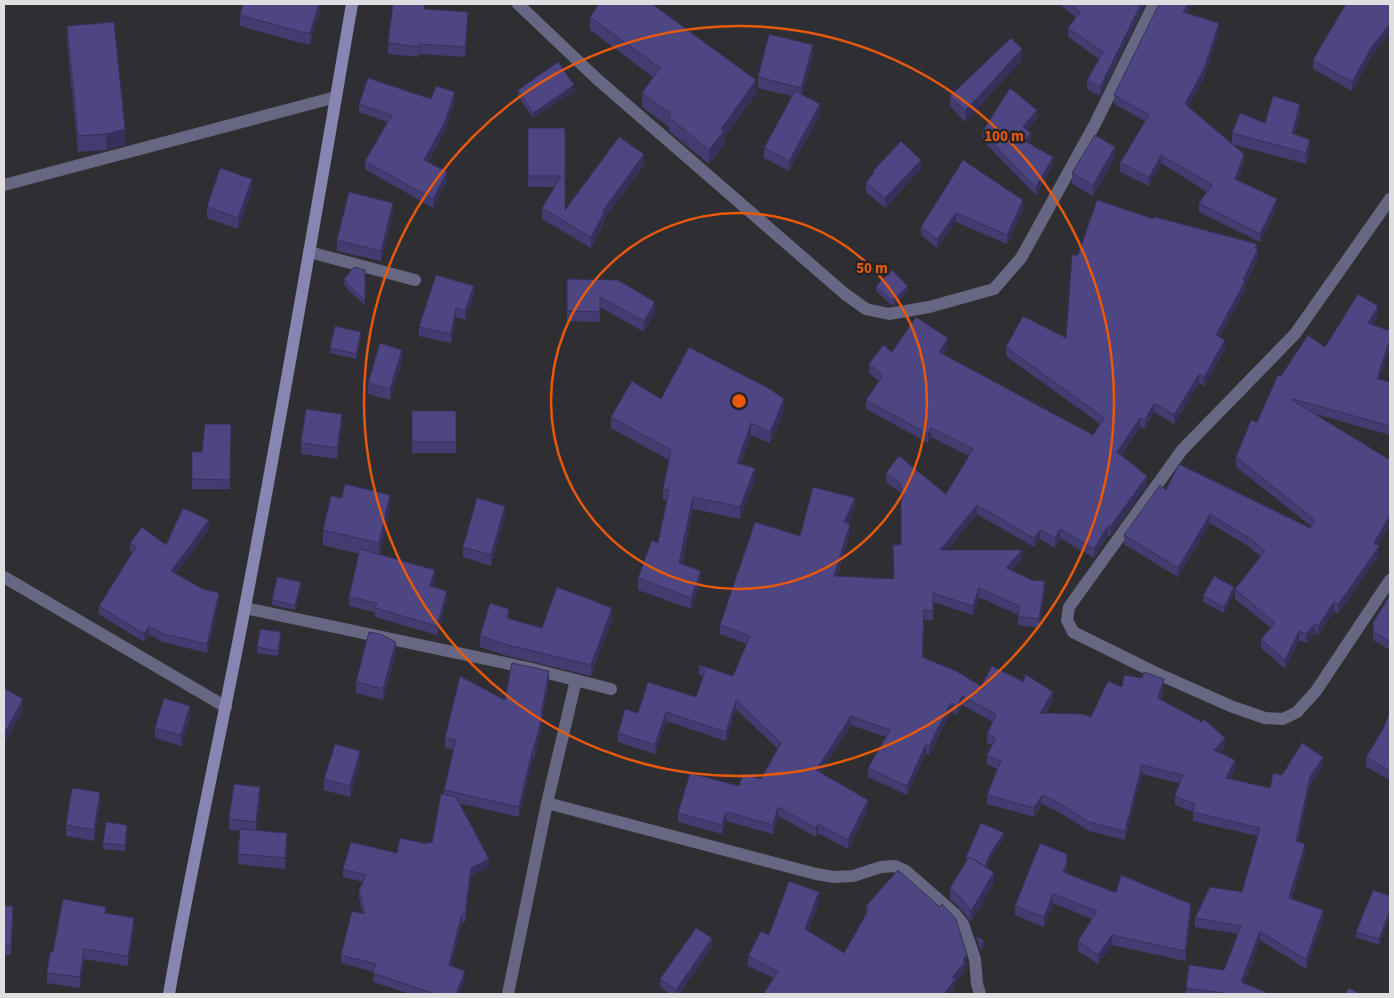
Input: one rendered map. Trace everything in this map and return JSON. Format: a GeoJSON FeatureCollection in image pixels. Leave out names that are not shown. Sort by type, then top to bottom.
{"type":"FeatureCollection","features":[{"type":"Feature","properties":{"kind":"main road"},"geometry":{"type":"LineString","coordinates":[[169,994],[178,939],[245,608],[352,4]]}},
{"type":"Feature","properties":{"kind":"street"},"geometry":{"type":"LineString","coordinates":[[518,4],[597,79],[845,294],[866,310],[889,314],[930,307],[994,289],[1021,258],[1095,124],[1154,4]]}},
{"type":"Feature","properties":{"kind":"street"},"geometry":{"type":"LineString","coordinates":[[4,185],[336,97]]}},
{"type":"Feature","properties":{"kind":"street"},"geometry":{"type":"LineString","coordinates":[[1390,199],[1295,334],[1182,450],[1069,607],[1067,620],[1073,632],[1156,673],[1233,707],[1265,718],[1283,719],[1297,712],[1316,691],[1390,580]]}},
{"type":"Feature","properties":{"kind":"street"},"geometry":{"type":"LineString","coordinates":[[309,252],[415,280]]}},
{"type":"Feature","properties":{"kind":"street"},"geometry":{"type":"LineString","coordinates":[[4,577],[226,707]]}},
{"type":"Feature","properties":{"kind":"street"},"geometry":{"type":"LineString","coordinates":[[245,608],[520,666],[611,688]]}},
{"type":"Feature","properties":{"kind":"street"},"geometry":{"type":"LineString","coordinates":[[508,994],[547,803],[576,680]]}},
{"type":"Feature","properties":{"kind":"street"},"geometry":{"type":"LineString","coordinates":[[547,803],[816,874],[834,877],[853,876],[881,867],[895,866],[906,872],[955,914],[963,924],[975,959],[977,984],[980,994]]}},
{"type":"Feature","properties":{"kind":"building"},"geometry":{"type":"Polygon","coordinates":[[[243,4],[319,4],[310,33],[240,15],[243,4]]]}},
{"type":"Feature","properties":{"kind":"building"},"geometry":{"type":"Polygon","coordinates":[[[393,4],[424,4],[424,9],[468,12],[465,47],[419,44],[419,47],[388,43],[393,4]]]}},
{"type":"Feature","properties":{"kind":"building"},"geometry":{"type":"Polygon","coordinates":[[[599,4],[652,4],[756,80],[721,129],[724,131],[709,150],[669,117],[671,114],[642,93],[660,68],[590,17],[599,4]]]}},
{"type":"Feature","properties":{"kind":"building"},"geometry":{"type":"Polygon","coordinates":[[[1070,4],[1141,4],[1100,87],[1087,80],[1103,52],[1068,28],[1080,12],[1070,4]]]}},
{"type":"Feature","properties":{"kind":"building"},"geometry":{"type":"Polygon","coordinates":[[[1159,4],[1188,4],[1183,12],[1219,23],[1204,69],[1185,104],[1244,154],[1235,179],[1277,199],[1260,234],[1199,203],[1212,185],[1161,155],[1149,177],[1120,163],[1149,115],[1114,95],[1159,4]]]}},
{"type":"Feature","properties":{"kind":"building"},"geometry":{"type":"Polygon","coordinates":[[[1346,4],[1390,4],[1390,25],[1372,46],[1352,82],[1313,60],[1346,4]]]}},
{"type":"Feature","properties":{"kind":"building"},"geometry":{"type":"Polygon","coordinates":[[[114,22],[125,129],[106,134],[78,136],[67,26],[114,22]]]}},
{"type":"Feature","properties":{"kind":"building"},"geometry":{"type":"Polygon","coordinates":[[[769,34],[813,45],[801,88],[758,77],[769,34]]]}},
{"type":"Feature","properties":{"kind":"building"},"geometry":{"type":"Polygon","coordinates":[[[1011,38],[1022,49],[965,111],[950,96],[1011,38]]]}},
{"type":"Feature","properties":{"kind":"building"},"geometry":{"type":"Polygon","coordinates":[[[558,62],[574,85],[533,113],[518,90],[558,62]]]}},
{"type":"Feature","properties":{"kind":"building"},"geometry":{"type":"Polygon","coordinates":[[[368,78],[431,99],[436,86],[455,92],[444,124],[424,160],[447,172],[433,199],[365,161],[392,115],[359,104],[368,78]]]}},
{"type":"Feature","properties":{"kind":"building"},"geometry":{"type":"Polygon","coordinates":[[[1010,88],[1037,110],[1023,127],[1031,133],[1025,141],[1053,157],[1036,187],[982,132],[1010,88]]]}},
{"type":"Feature","properties":{"kind":"building"},"geometry":{"type":"Polygon","coordinates":[[[795,91],[820,104],[789,161],[764,148],[795,91]]]}},
{"type":"Feature","properties":{"kind":"building"},"geometry":{"type":"Polygon","coordinates":[[[1273,96],[1300,104],[1292,133],[1310,140],[1306,153],[1232,133],[1240,113],[1265,123],[1273,96]]]}},
{"type":"Feature","properties":{"kind":"building"},"geometry":{"type":"Polygon","coordinates":[[[528,128],[565,128],[565,210],[619,137],[644,154],[602,212],[604,213],[591,237],[542,208],[561,176],[528,176],[528,128]]]}},
{"type":"Feature","properties":{"kind":"building"},"geometry":{"type":"Polygon","coordinates":[[[1095,135],[1115,147],[1093,185],[1072,173],[1095,135]]]}},
{"type":"Feature","properties":{"kind":"building"},"geometry":{"type":"Polygon","coordinates":[[[901,141],[921,160],[885,198],[866,183],[873,171],[901,141]]]}},
{"type":"Feature","properties":{"kind":"building"},"geometry":{"type":"Polygon","coordinates":[[[963,160],[1023,200],[1007,235],[956,213],[937,239],[921,227],[963,160]]]}},
{"type":"Feature","properties":{"kind":"building"},"geometry":{"type":"Polygon","coordinates":[[[220,168],[252,179],[238,218],[207,207],[220,168]]]}},
{"type":"Feature","properties":{"kind":"building"},"geometry":{"type":"Polygon","coordinates":[[[349,192],[393,203],[381,251],[337,240],[349,192]]]}},
{"type":"Feature","properties":{"kind":"building"},"geometry":{"type":"Polygon","coordinates":[[[1097,200],[1154,219],[1155,217],[1257,244],[1255,248],[1258,249],[1243,280],[1245,281],[1216,335],[1225,340],[1204,377],[1199,374],[1174,415],[1154,403],[1145,420],[1140,418],[1117,452],[1147,476],[1110,527],[1108,526],[1094,549],[1060,529],[1055,538],[1040,530],[1034,538],[977,505],[940,550],[1022,550],[1006,568],[1032,580],[1045,581],[1039,619],[1018,616],[1019,606],[979,588],[973,606],[933,593],[933,611],[924,610],[922,657],[956,671],[981,686],[992,666],[1024,682],[1025,674],[1053,692],[1040,713],[1082,714],[1091,717],[1108,681],[1122,687],[1124,675],[1142,678],[1144,672],[1164,679],[1158,698],[1202,722],[1204,719],[1225,738],[1214,750],[1235,760],[1226,778],[1270,788],[1273,773],[1282,775],[1302,743],[1323,757],[1310,777],[1296,841],[1305,844],[1289,898],[1323,910],[1306,960],[1260,931],[1241,982],[1270,994],[1223,994],[1186,988],[1189,965],[1224,970],[1241,926],[1195,918],[1210,887],[1242,892],[1260,828],[1193,812],[1195,804],[1175,796],[1183,775],[1142,765],[1125,831],[1089,822],[1042,795],[1034,808],[987,795],[1001,761],[987,755],[996,738],[987,734],[996,714],[962,696],[957,706],[951,703],[929,746],[926,744],[907,786],[868,768],[890,730],[851,716],[816,770],[868,800],[848,840],[818,824],[816,828],[778,807],[773,825],[726,812],[722,825],[678,813],[690,773],[739,786],[743,774],[761,779],[781,743],[736,700],[726,732],[666,712],[655,745],[618,733],[625,709],[638,713],[648,682],[696,697],[705,671],[699,665],[733,676],[750,636],[720,625],[755,522],[800,536],[813,487],[855,498],[844,522],[850,524],[834,576],[894,579],[893,545],[901,545],[901,502],[904,492],[901,490],[901,484],[886,473],[899,456],[946,494],[973,449],[931,428],[928,434],[866,400],[883,375],[869,364],[883,345],[892,352],[916,317],[948,338],[939,352],[1093,435],[1104,418],[1006,347],[1023,316],[1066,338],[1072,255],[1078,255],[1097,200]]]}},
{"type":"Feature","properties":{"kind":"building"},"geometry":{"type":"Polygon","coordinates":[[[354,267],[365,270],[365,300],[344,279],[354,267]]]}},
{"type":"Feature","properties":{"kind":"building"},"geometry":{"type":"Polygon","coordinates":[[[892,270],[908,286],[891,300],[876,286],[892,270]]]}},
{"type":"Feature","properties":{"kind":"building"},"geometry":{"type":"Polygon","coordinates":[[[436,275],[474,286],[465,311],[456,308],[451,334],[419,327],[436,275]]]}},
{"type":"Feature","properties":{"kind":"building"},"geometry":{"type":"Polygon","coordinates":[[[567,279],[618,280],[655,302],[644,321],[600,297],[600,312],[567,311],[567,279]]]}},
{"type":"Feature","properties":{"kind":"building"},"geometry":{"type":"Polygon","coordinates":[[[1358,294],[1378,306],[1368,323],[1390,331],[1390,339],[1377,379],[1390,382],[1390,426],[1292,400],[1390,460],[1390,515],[1374,543],[1379,546],[1338,605],[1334,602],[1318,626],[1315,624],[1306,634],[1299,631],[1285,660],[1261,639],[1275,623],[1235,589],[1265,551],[1248,537],[1210,514],[1178,568],[1124,535],[1160,485],[1166,490],[1179,464],[1310,528],[1315,520],[1236,457],[1251,420],[1257,422],[1278,375],[1281,376],[1308,335],[1325,347],[1358,294]]]}},
{"type":"Feature","properties":{"kind":"building"},"geometry":{"type":"Polygon","coordinates":[[[335,326],[361,332],[356,354],[330,348],[335,326]]]}},
{"type":"Feature","properties":{"kind":"building"},"geometry":{"type":"Polygon","coordinates":[[[380,343],[402,350],[390,389],[368,383],[380,343]]]}},
{"type":"Feature","properties":{"kind":"building"},"geometry":{"type":"Polygon","coordinates":[[[689,347],[770,389],[784,399],[770,432],[751,423],[737,463],[755,468],[740,507],[693,497],[679,563],[701,571],[691,598],[638,578],[652,540],[658,543],[669,490],[663,489],[671,450],[611,417],[632,381],[661,399],[689,347]]]}},
{"type":"Feature","properties":{"kind":"building"},"geometry":{"type":"Polygon","coordinates":[[[306,409],[342,414],[337,448],[301,443],[306,409]]]}},
{"type":"Feature","properties":{"kind":"building"},"geometry":{"type":"Polygon","coordinates":[[[412,411],[456,411],[456,442],[412,442],[412,411]]]}},
{"type":"Feature","properties":{"kind":"building"},"geometry":{"type":"Polygon","coordinates":[[[205,424],[231,424],[230,480],[192,479],[192,452],[202,452],[205,424]]]}},
{"type":"Feature","properties":{"kind":"building"},"geometry":{"type":"Polygon","coordinates":[[[345,484],[390,495],[379,543],[323,530],[331,496],[342,498],[345,484]]]}},
{"type":"Feature","properties":{"kind":"building"},"geometry":{"type":"Polygon","coordinates":[[[477,498],[505,506],[491,555],[463,547],[477,498]]]}},
{"type":"Feature","properties":{"kind":"building"},"geometry":{"type":"Polygon","coordinates":[[[183,508],[209,520],[171,571],[203,589],[219,593],[207,644],[163,634],[149,626],[144,634],[99,606],[136,547],[130,543],[142,527],[166,545],[183,508]]]}},
{"type":"Feature","properties":{"kind":"building"},"geometry":{"type":"Polygon","coordinates":[[[360,549],[435,570],[430,586],[447,591],[437,626],[375,608],[377,603],[349,597],[360,549]]]}},
{"type":"Feature","properties":{"kind":"building"},"geometry":{"type":"Polygon","coordinates":[[[1214,576],[1234,587],[1224,607],[1203,596],[1214,576]]]}},
{"type":"Feature","properties":{"kind":"building"},"geometry":{"type":"Polygon","coordinates":[[[277,577],[301,582],[295,605],[272,600],[277,577]]]}},
{"type":"Feature","properties":{"kind":"building"},"geometry":{"type":"Polygon","coordinates":[[[557,587],[612,608],[591,665],[508,645],[480,636],[490,603],[509,609],[507,618],[542,628],[557,587]]]}},
{"type":"Feature","properties":{"kind":"building"},"geometry":{"type":"Polygon","coordinates":[[[1390,595],[1390,642],[1373,631],[1373,623],[1390,595]]]}},
{"type":"Feature","properties":{"kind":"building"},"geometry":{"type":"Polygon","coordinates":[[[260,629],[281,632],[278,651],[257,647],[260,629]]]}},
{"type":"Feature","properties":{"kind":"building"},"geometry":{"type":"Polygon","coordinates":[[[369,632],[380,634],[396,642],[383,689],[356,682],[369,632]]]}},
{"type":"Feature","properties":{"kind":"building"},"geometry":{"type":"Polygon","coordinates":[[[512,663],[549,671],[542,716],[519,807],[444,790],[456,740],[445,738],[460,676],[505,700],[512,663]]]}},
{"type":"Feature","properties":{"kind":"building"},"geometry":{"type":"Polygon","coordinates":[[[4,688],[23,699],[4,734],[4,688]]]}},
{"type":"Feature","properties":{"kind":"building"},"geometry":{"type":"Polygon","coordinates":[[[164,698],[190,706],[181,735],[155,728],[164,698]]]}},
{"type":"Feature","properties":{"kind":"building"},"geometry":{"type":"Polygon","coordinates":[[[1390,712],[1390,771],[1366,757],[1383,729],[1390,712]]]}},
{"type":"Feature","properties":{"kind":"building"},"geometry":{"type":"Polygon","coordinates":[[[335,744],[360,751],[350,786],[324,779],[335,744]]]}},
{"type":"Feature","properties":{"kind":"building"},"geometry":{"type":"Polygon","coordinates":[[[234,784],[260,787],[256,822],[229,819],[234,784]]]}},
{"type":"Feature","properties":{"kind":"building"},"geometry":{"type":"Polygon","coordinates":[[[72,788],[100,792],[94,830],[66,825],[72,788]]]}},
{"type":"Feature","properties":{"kind":"building"},"geometry":{"type":"Polygon","coordinates":[[[441,794],[456,797],[489,859],[471,868],[465,914],[462,914],[449,965],[465,971],[456,994],[435,994],[373,973],[376,964],[341,955],[352,911],[365,914],[359,890],[366,875],[343,869],[351,842],[397,853],[400,838],[427,844],[427,842],[432,843],[441,794]]]}},
{"type":"Feature","properties":{"kind":"building"},"geometry":{"type":"Polygon","coordinates":[[[106,822],[127,825],[125,845],[103,843],[106,822]]]}},
{"type":"Feature","properties":{"kind":"building"},"geometry":{"type":"Polygon","coordinates":[[[981,823],[1004,833],[991,852],[985,866],[966,857],[981,823]]]}},
{"type":"Feature","properties":{"kind":"building"},"geometry":{"type":"Polygon","coordinates":[[[240,829],[287,833],[285,858],[238,854],[240,829]]]}},
{"type":"Feature","properties":{"kind":"building"},"geometry":{"type":"Polygon","coordinates":[[[1040,843],[1067,854],[1067,862],[1063,872],[1116,893],[1121,875],[1191,904],[1185,951],[1112,935],[1098,955],[1078,941],[1097,911],[1053,894],[1044,917],[1015,906],[1040,843]]]}},
{"type":"Feature","properties":{"kind":"building"},"geometry":{"type":"Polygon","coordinates":[[[969,857],[994,872],[971,911],[950,888],[969,857]]]}},
{"type":"Feature","properties":{"kind":"building"},"geometry":{"type":"Polygon","coordinates":[[[898,870],[940,907],[942,904],[956,919],[967,955],[963,960],[965,962],[952,977],[955,979],[944,994],[764,993],[778,972],[748,956],[761,931],[769,935],[789,881],[819,892],[805,929],[844,953],[869,909],[866,906],[898,870]]]}},
{"type":"Feature","properties":{"kind":"building"},"geometry":{"type":"Polygon","coordinates":[[[1373,890],[1390,896],[1390,910],[1379,939],[1356,932],[1373,890]]]}},
{"type":"Feature","properties":{"kind":"building"},"geometry":{"type":"Polygon","coordinates":[[[63,899],[106,907],[105,913],[134,918],[128,956],[84,949],[80,977],[47,973],[50,952],[53,952],[63,899]]]}},
{"type":"Feature","properties":{"kind":"building"},"geometry":{"type":"Polygon","coordinates":[[[4,906],[13,906],[11,944],[4,944],[4,906]]]}},
{"type":"Feature","properties":{"kind":"building"},"geometry":{"type":"Polygon","coordinates":[[[696,928],[712,938],[676,990],[660,979],[696,928]]]}},
{"type":"Feature","properties":{"kind":"building"},"geometry":{"type":"Polygon","coordinates":[[[977,936],[984,941],[981,945],[977,936]]]}},
{"type":"Feature","properties":{"kind":"building"},"geometry":{"type":"Polygon","coordinates":[[[1349,988],[1360,994],[1345,994],[1349,988]]]}}]}
